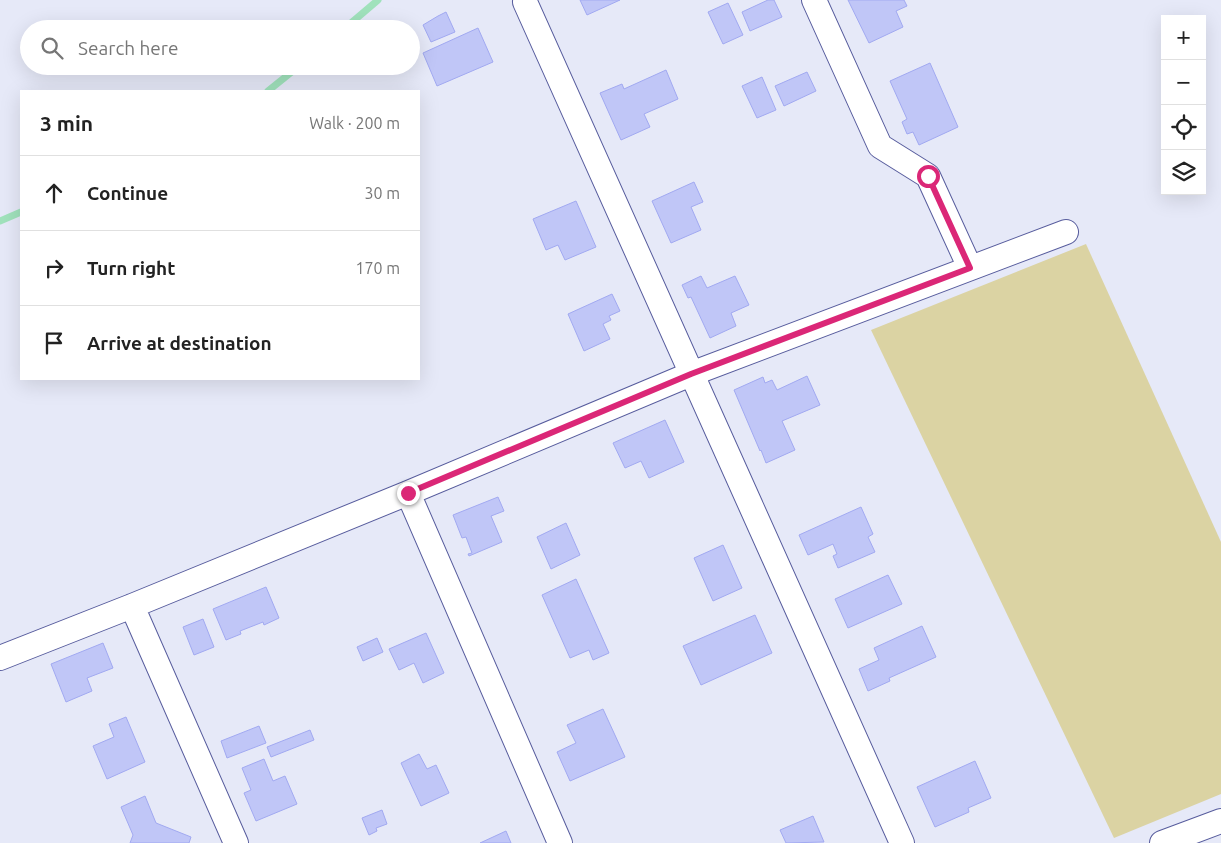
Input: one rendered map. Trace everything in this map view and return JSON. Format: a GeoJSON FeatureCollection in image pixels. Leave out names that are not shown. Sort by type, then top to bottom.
{"type":"FeatureCollection","features":[{"type":"Feature","properties":{"kind":"street"},"geometry":{"type":"LineString","coordinates":[[814,0],[880,146],[928,176],[970,268]]}},
{"type":"Feature","properties":{"kind":"street"},"geometry":{"type":"LineString","coordinates":[[525,2],[902,843]]}},
{"type":"Feature","properties":{"kind":"street"},"geometry":{"type":"LineString","coordinates":[[0,658],[408,493],[691,374],[1066,232]]}},
{"type":"Feature","properties":{"kind":"street"},"geometry":{"type":"LineString","coordinates":[[408,493],[560,843]]}},
{"type":"Feature","properties":{"kind":"street"},"geometry":{"type":"LineString","coordinates":[[132,606],[236,843]]}},
{"type":"Feature","properties":{"kind":"street"},"geometry":{"type":"LineString","coordinates":[[1162,843],[1221,820]]}},
{"type":"Feature","properties":{"kind":"shaded area"},"geometry":{"type":"Polygon","coordinates":[[[1086,244],[1221,542],[1221,794],[1114,838],[871,330],[1086,244]]]}},
{"type":"Feature","properties":{"kind":"building"},"geometry":{"type":"Polygon","coordinates":[[[580,0],[620,0],[587,15],[580,0]]]}},
{"type":"Feature","properties":{"kind":"building"},"geometry":{"type":"Polygon","coordinates":[[[768,0],[774,0],[782,17],[750,31],[742,12],[768,0]]]}},
{"type":"Feature","properties":{"kind":"building"},"geometry":{"type":"Polygon","coordinates":[[[848,0],[904,0],[907,6],[896,11],[903,27],[869,43],[848,0]]]}},
{"type":"Feature","properties":{"kind":"building"},"geometry":{"type":"Polygon","coordinates":[[[728,3],[743,35],[723,44],[708,12],[728,3]]]}},
{"type":"Feature","properties":{"kind":"building"},"geometry":{"type":"Polygon","coordinates":[[[446,12],[455,32],[431,42],[423,25],[446,12]]]}},
{"type":"Feature","properties":{"kind":"building"},"geometry":{"type":"Polygon","coordinates":[[[478,28],[493,62],[437,86],[423,53],[478,28]]]}},
{"type":"Feature","properties":{"kind":"building"},"geometry":{"type":"Polygon","coordinates":[[[930,63],[958,127],[919,145],[913,132],[907,134],[902,122],[907,119],[890,81],[930,63]]]}},
{"type":"Feature","properties":{"kind":"building"},"geometry":{"type":"Polygon","coordinates":[[[666,70],[678,99],[644,114],[650,127],[621,140],[600,93],[622,84],[624,89],[666,70]]]}},
{"type":"Feature","properties":{"kind":"building"},"geometry":{"type":"Polygon","coordinates":[[[807,72],[816,91],[784,106],[775,86],[807,72]]]}},
{"type":"Feature","properties":{"kind":"building"},"geometry":{"type":"Polygon","coordinates":[[[762,77],[776,110],[757,118],[742,86],[762,77]]]}},
{"type":"Feature","properties":{"kind":"building"},"geometry":{"type":"Polygon","coordinates":[[[694,182],[703,202],[691,207],[701,230],[671,243],[652,201],[694,182]]]}},
{"type":"Feature","properties":{"kind":"building"},"geometry":{"type":"Polygon","coordinates":[[[576,201],[596,247],[565,260],[558,245],[546,250],[533,219],[576,201]]]}},
{"type":"Feature","properties":{"kind":"building"},"geometry":{"type":"Polygon","coordinates":[[[701,276],[707,288],[735,276],[749,305],[731,313],[736,326],[710,338],[691,297],[688,298],[682,285],[701,276]]]}},
{"type":"Feature","properties":{"kind":"building"},"geometry":{"type":"Polygon","coordinates":[[[612,294],[620,311],[609,316],[611,320],[603,324],[610,339],[584,351],[568,314],[612,294]]]}},
{"type":"Feature","properties":{"kind":"building"},"geometry":{"type":"Polygon","coordinates":[[[807,376],[820,405],[782,421],[795,450],[766,463],[734,390],[763,377],[765,383],[772,380],[777,390],[807,376]]]}},
{"type":"Feature","properties":{"kind":"building"},"geometry":{"type":"Polygon","coordinates":[[[665,420],[684,462],[649,478],[641,461],[625,468],[613,443],[665,420]]]}},
{"type":"Feature","properties":{"kind":"building"},"geometry":{"type":"Polygon","coordinates":[[[498,497],[504,511],[491,516],[502,542],[469,556],[468,554],[472,553],[466,537],[462,538],[453,515],[498,497]]]}},
{"type":"Feature","properties":{"kind":"building"},"geometry":{"type":"Polygon","coordinates":[[[861,507],[873,534],[868,537],[875,552],[838,568],[833,556],[837,554],[833,544],[808,555],[799,535],[861,507]]]}},
{"type":"Feature","properties":{"kind":"building"},"geometry":{"type":"Polygon","coordinates":[[[566,523],[580,555],[551,569],[537,537],[566,523]]]}},
{"type":"Feature","properties":{"kind":"building"},"geometry":{"type":"Polygon","coordinates":[[[723,545],[742,588],[713,601],[694,558],[723,545]]]}},
{"type":"Feature","properties":{"kind":"building"},"geometry":{"type":"Polygon","coordinates":[[[888,575],[902,604],[848,628],[835,599],[888,575]]]}},
{"type":"Feature","properties":{"kind":"building"},"geometry":{"type":"Polygon","coordinates":[[[576,579],[609,653],[593,660],[589,650],[570,658],[542,595],[576,579]]]}},
{"type":"Feature","properties":{"kind":"building"},"geometry":{"type":"Polygon","coordinates":[[[266,587],[279,618],[264,625],[263,622],[240,631],[241,634],[226,640],[213,609],[266,587]]]}},
{"type":"Feature","properties":{"kind":"building"},"geometry":{"type":"Polygon","coordinates":[[[755,615],[772,653],[701,685],[683,646],[755,615]]]}},
{"type":"Feature","properties":{"kind":"building"},"geometry":{"type":"Polygon","coordinates":[[[203,619],[214,647],[194,655],[183,627],[203,619]]]}},
{"type":"Feature","properties":{"kind":"building"},"geometry":{"type":"Polygon","coordinates":[[[922,626],[936,657],[889,678],[890,681],[868,691],[859,669],[879,660],[874,648],[922,626]]]}},
{"type":"Feature","properties":{"kind":"building"},"geometry":{"type":"Polygon","coordinates":[[[426,633],[444,673],[423,683],[414,663],[399,670],[389,649],[426,633]]]}},
{"type":"Feature","properties":{"kind":"building"},"geometry":{"type":"Polygon","coordinates":[[[377,638],[383,652],[363,661],[357,647],[377,638]]]}},
{"type":"Feature","properties":{"kind":"building"},"geometry":{"type":"Polygon","coordinates":[[[103,643],[113,668],[87,678],[92,691],[66,702],[51,664],[103,643]]]}},
{"type":"Feature","properties":{"kind":"building"},"geometry":{"type":"Polygon","coordinates":[[[603,709],[625,757],[570,781],[557,752],[576,743],[567,725],[603,709]]]}},
{"type":"Feature","properties":{"kind":"building"},"geometry":{"type":"Polygon","coordinates":[[[126,717],[145,762],[107,779],[93,746],[114,737],[109,724],[126,717]]]}},
{"type":"Feature","properties":{"kind":"building"},"geometry":{"type":"Polygon","coordinates":[[[259,726],[266,743],[227,758],[221,741],[259,726]]]}},
{"type":"Feature","properties":{"kind":"building"},"geometry":{"type":"Polygon","coordinates":[[[310,730],[314,740],[271,757],[267,747],[310,730]]]}},
{"type":"Feature","properties":{"kind":"building"},"geometry":{"type":"Polygon","coordinates":[[[419,754],[427,769],[436,765],[449,793],[421,806],[401,763],[419,754]]]}},
{"type":"Feature","properties":{"kind":"building"},"geometry":{"type":"Polygon","coordinates":[[[264,759],[273,781],[285,776],[297,804],[256,821],[244,793],[251,790],[242,768],[264,759]]]}},
{"type":"Feature","properties":{"kind":"building"},"geometry":{"type":"Polygon","coordinates":[[[975,761],[991,798],[968,808],[969,812],[935,827],[917,787],[975,761]]]}},
{"type":"Feature","properties":{"kind":"building"},"geometry":{"type":"Polygon","coordinates":[[[145,796],[156,823],[191,837],[189,843],[130,843],[133,835],[121,807],[145,796]]]}},
{"type":"Feature","properties":{"kind":"building"},"geometry":{"type":"Polygon","coordinates":[[[382,810],[387,824],[376,828],[377,831],[369,835],[362,818],[382,810]]]}},
{"type":"Feature","properties":{"kind":"building"},"geometry":{"type":"Polygon","coordinates":[[[813,816],[824,842],[786,843],[780,830],[813,816]]]}},
{"type":"Feature","properties":{"kind":"building"},"geometry":{"type":"Polygon","coordinates":[[[506,831],[511,843],[480,843],[506,831]]]}},
{"type":"Feature","properties":{"kind":"waterway"},"geometry":{"type":"LineString","coordinates":[[355,20],[378,0]]}},
{"type":"Feature","properties":{"kind":"waterway"},"geometry":{"type":"LineString","coordinates":[[269,90],[288,75]]}},
{"type":"Feature","properties":{"kind":"waterway"},"geometry":{"type":"LineString","coordinates":[[0,221],[20,212]]}},
{"type":"Feature","properties":{"kind":"route"},"geometry":{"type":"LineString","coordinates":[[408,493],[691,374],[970,268],[928,176]]}}]}
